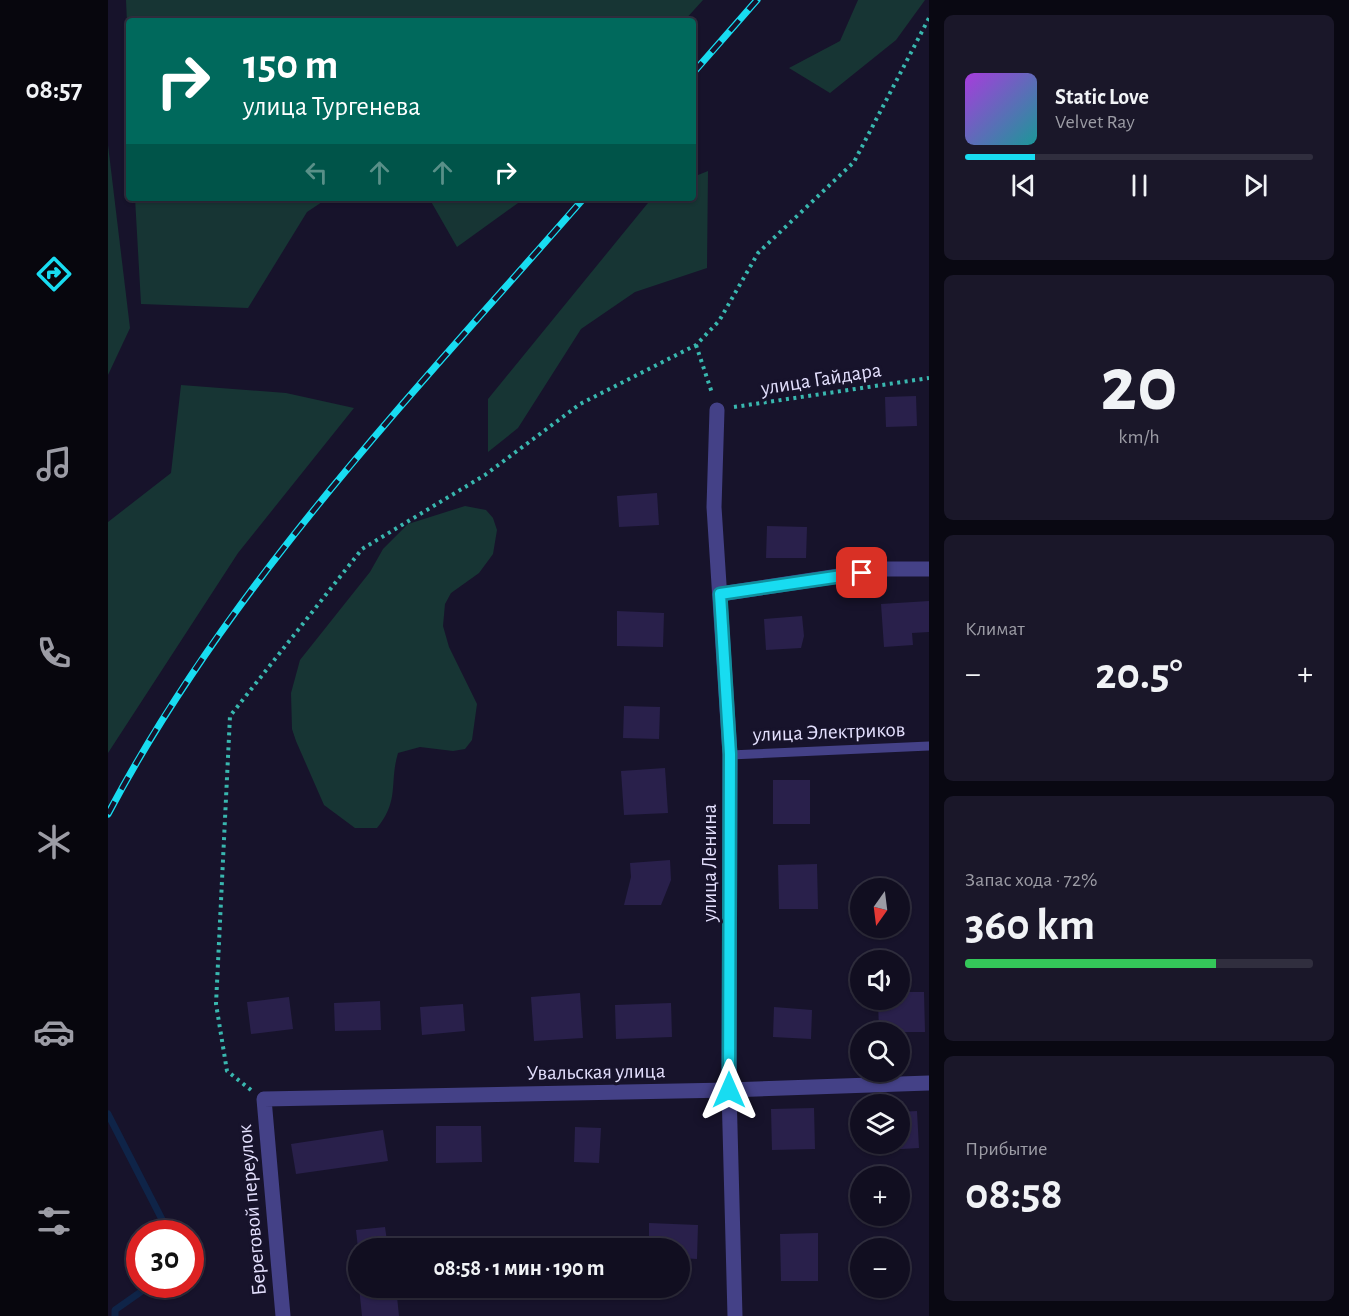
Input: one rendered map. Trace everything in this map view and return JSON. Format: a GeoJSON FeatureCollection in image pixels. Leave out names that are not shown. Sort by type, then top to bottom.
{"type":"FeatureCollection","features":[{"type":"Feature","properties":{"kind":"street","name":"улица Ленина"},"geometry":{"type":"LineString","coordinates":[[717,410],[714,507],[730,754],[729,1090],[735,1316]]}},
{"type":"Feature","properties":{"kind":"street"},"geometry":{"type":"LineString","coordinates":[[720,594],[885,569],[929,569]]}},
{"type":"Feature","properties":{"kind":"street","name":"Увальская улица"},"geometry":{"type":"LineString","coordinates":[[264,1099],[729,1090],[929,1083]]}},
{"type":"Feature","properties":{"kind":"street","name":"Береговой переулок"},"geometry":{"type":"LineString","coordinates":[[264,1099],[283,1316]]}},
{"type":"Feature","properties":{"kind":"lane","name":"улица Электриков"},"geometry":{"type":"LineString","coordinates":[[730,754],[929,746]]}},
{"type":"Feature","properties":{"kind":"path"},"geometry":{"type":"LineString","coordinates":[[264,1099],[227,1071],[216,1004],[230,716],[362,549],[485,475],[580,404],[696,345],[719,321],[758,253],[854,162],[929,18]]}},
{"type":"Feature","properties":{"kind":"path"},"geometry":{"type":"LineString","coordinates":[[696,345],[717,410]]}},
{"type":"Feature","properties":{"kind":"path","name":"улица Гайдара"},"geometry":{"type":"LineString","coordinates":[[717,410],[929,378]]}},
{"type":"Feature","properties":{"kind":"green space"},"geometry":{"type":"Polygon","coordinates":[[[126,0],[703,0],[687,18],[127,18],[126,0]]]}},
{"type":"Feature","properties":{"kind":"green space"},"geometry":{"type":"Polygon","coordinates":[[[858,0],[925,0],[896,40],[830,93],[789,68],[840,41],[858,0]]]}},
{"type":"Feature","properties":{"kind":"green space"},"geometry":{"type":"Polygon","coordinates":[[[108,145],[130,328],[108,375],[108,145]]]}},
{"type":"Feature","properties":{"kind":"green space"},"geometry":{"type":"Polygon","coordinates":[[[708,171],[707,268],[635,292],[581,329],[518,428],[488,452],[488,399],[650,201],[696,201],[696,176],[708,171]]]}},
{"type":"Feature","properties":{"kind":"green space"},"geometry":{"type":"Polygon","coordinates":[[[135,201],[324,201],[307,212],[248,308],[141,304],[135,201]]]}},
{"type":"Feature","properties":{"kind":"green space"},"geometry":{"type":"Polygon","coordinates":[[[431,201],[521,201],[457,247],[431,201]]]}},
{"type":"Feature","properties":{"kind":"green space"},"geometry":{"type":"Polygon","coordinates":[[[181,385],[286,393],[354,408],[238,553],[108,753],[108,522],[171,473],[181,385]]]}},
{"type":"Feature","properties":{"kind":"green space"},"geometry":{"type":"Polygon","coordinates":[[[465,506],[486,510],[493,518],[497,530],[493,554],[479,573],[451,593],[445,604],[443,626],[449,647],[477,704],[472,740],[465,749],[453,751],[420,747],[398,753],[391,800],[384,818],[377,828],[355,828],[324,805],[292,729],[291,693],[300,660],[370,572],[383,549],[408,524],[465,506]]]}},
{"type":"Feature","properties":{"kind":"building"},"geometry":{"type":"Polygon","coordinates":[[[916,396],[917,426],[886,427],[885,397],[916,396]]]}},
{"type":"Feature","properties":{"kind":"building"},"geometry":{"type":"Polygon","coordinates":[[[657,493],[659,525],[619,527],[617,496],[657,493]]]}},
{"type":"Feature","properties":{"kind":"building"},"geometry":{"type":"Polygon","coordinates":[[[767,526],[807,527],[806,558],[766,558],[767,526]]]}},
{"type":"Feature","properties":{"kind":"building"},"geometry":{"type":"Polygon","coordinates":[[[929,601],[929,632],[912,633],[913,645],[884,647],[881,604],[929,601]]]}},
{"type":"Feature","properties":{"kind":"building"},"geometry":{"type":"Polygon","coordinates":[[[617,611],[664,613],[663,647],[617,646],[617,611]]]}},
{"type":"Feature","properties":{"kind":"building"},"geometry":{"type":"Polygon","coordinates":[[[802,616],[804,636],[801,648],[766,650],[764,619],[802,616]]]}},
{"type":"Feature","properties":{"kind":"building"},"geometry":{"type":"Polygon","coordinates":[[[624,706],[660,707],[659,739],[623,738],[624,706]]]}},
{"type":"Feature","properties":{"kind":"building"},"geometry":{"type":"Polygon","coordinates":[[[665,768],[668,813],[624,815],[621,771],[665,768]]]}},
{"type":"Feature","properties":{"kind":"building"},"geometry":{"type":"Polygon","coordinates":[[[773,780],[810,780],[810,824],[773,824],[773,780]]]}},
{"type":"Feature","properties":{"kind":"building"},"geometry":{"type":"Polygon","coordinates":[[[670,860],[671,880],[661,905],[624,905],[631,877],[630,863],[670,860]]]}},
{"type":"Feature","properties":{"kind":"building"},"geometry":{"type":"Polygon","coordinates":[[[817,864],[818,909],[779,909],[778,865],[817,864]]]}},
{"type":"Feature","properties":{"kind":"building"},"geometry":{"type":"Polygon","coordinates":[[[910,992],[924,992],[925,1032],[910,1032],[910,1022],[879,1022],[878,1010],[910,1010],[910,992]]]}},
{"type":"Feature","properties":{"kind":"building"},"geometry":{"type":"Polygon","coordinates":[[[580,993],[583,1038],[534,1041],[531,997],[580,993]]]}},
{"type":"Feature","properties":{"kind":"building"},"geometry":{"type":"Polygon","coordinates":[[[289,997],[293,1029],[251,1034],[247,1002],[289,997]]]}},
{"type":"Feature","properties":{"kind":"building"},"geometry":{"type":"Polygon","coordinates":[[[380,1001],[381,1030],[335,1031],[334,1003],[380,1001]]]}},
{"type":"Feature","properties":{"kind":"building"},"geometry":{"type":"Polygon","coordinates":[[[671,1003],[672,1037],[616,1039],[615,1005],[671,1003]]]}},
{"type":"Feature","properties":{"kind":"building"},"geometry":{"type":"Polygon","coordinates":[[[463,1004],[465,1031],[422,1035],[420,1007],[463,1004]]]}},
{"type":"Feature","properties":{"kind":"building"},"geometry":{"type":"Polygon","coordinates":[[[774,1007],[812,1010],[811,1039],[773,1037],[774,1007]]]}},
{"type":"Feature","properties":{"kind":"building"},"geometry":{"type":"Polygon","coordinates":[[[814,1108],[815,1149],[772,1150],[771,1109],[814,1108]]]}},
{"type":"Feature","properties":{"kind":"building"},"geometry":{"type":"Polygon","coordinates":[[[910,1111],[917,1111],[919,1148],[910,1149],[910,1111]]]}},
{"type":"Feature","properties":{"kind":"building"},"geometry":{"type":"Polygon","coordinates":[[[436,1126],[481,1126],[482,1162],[436,1163],[436,1126]]]}},
{"type":"Feature","properties":{"kind":"building"},"geometry":{"type":"Polygon","coordinates":[[[575,1127],[601,1128],[599,1163],[574,1162],[575,1127]]]}},
{"type":"Feature","properties":{"kind":"building"},"geometry":{"type":"Polygon","coordinates":[[[383,1130],[388,1161],[296,1174],[291,1144],[383,1130]]]}},
{"type":"Feature","properties":{"kind":"building"},"geometry":{"type":"Polygon","coordinates":[[[649,1223],[698,1225],[697,1259],[690,1259],[690,1238],[649,1238],[649,1223]]]}},
{"type":"Feature","properties":{"kind":"building"},"geometry":{"type":"Polygon","coordinates":[[[385,1227],[387,1238],[357,1238],[356,1230],[385,1227]]]}},
{"type":"Feature","properties":{"kind":"building"},"geometry":{"type":"Polygon","coordinates":[[[818,1233],[818,1281],[781,1281],[780,1234],[818,1233]]]}},
{"type":"Feature","properties":{"kind":"building"},"geometry":{"type":"Polygon","coordinates":[[[360,1298],[397,1298],[399,1316],[362,1316],[360,1298]]]}},
{"type":"Feature","properties":{"kind":"waterway"},"geometry":{"type":"LineString","coordinates":[[108,1114],[162,1220]]}},
{"type":"Feature","properties":{"kind":"waterway"},"geometry":{"type":"LineString","coordinates":[[115,1316],[115,1310],[132,1298]]}},
{"type":"Feature","properties":{"kind":"railway"},"geometry":{"type":"LineString","coordinates":[[696,70],[757,0]]}},
{"type":"Feature","properties":{"kind":"railway"},"geometry":{"type":"LineString","coordinates":[[108,814],[157,729],[210,648],[267,569],[391,418],[581,201]]}},
{"type":"Feature","properties":{"kind":"route"},"geometry":{"type":"LineString","coordinates":[[729,1090],[730,754],[720,594],[862,573]]}}]}
